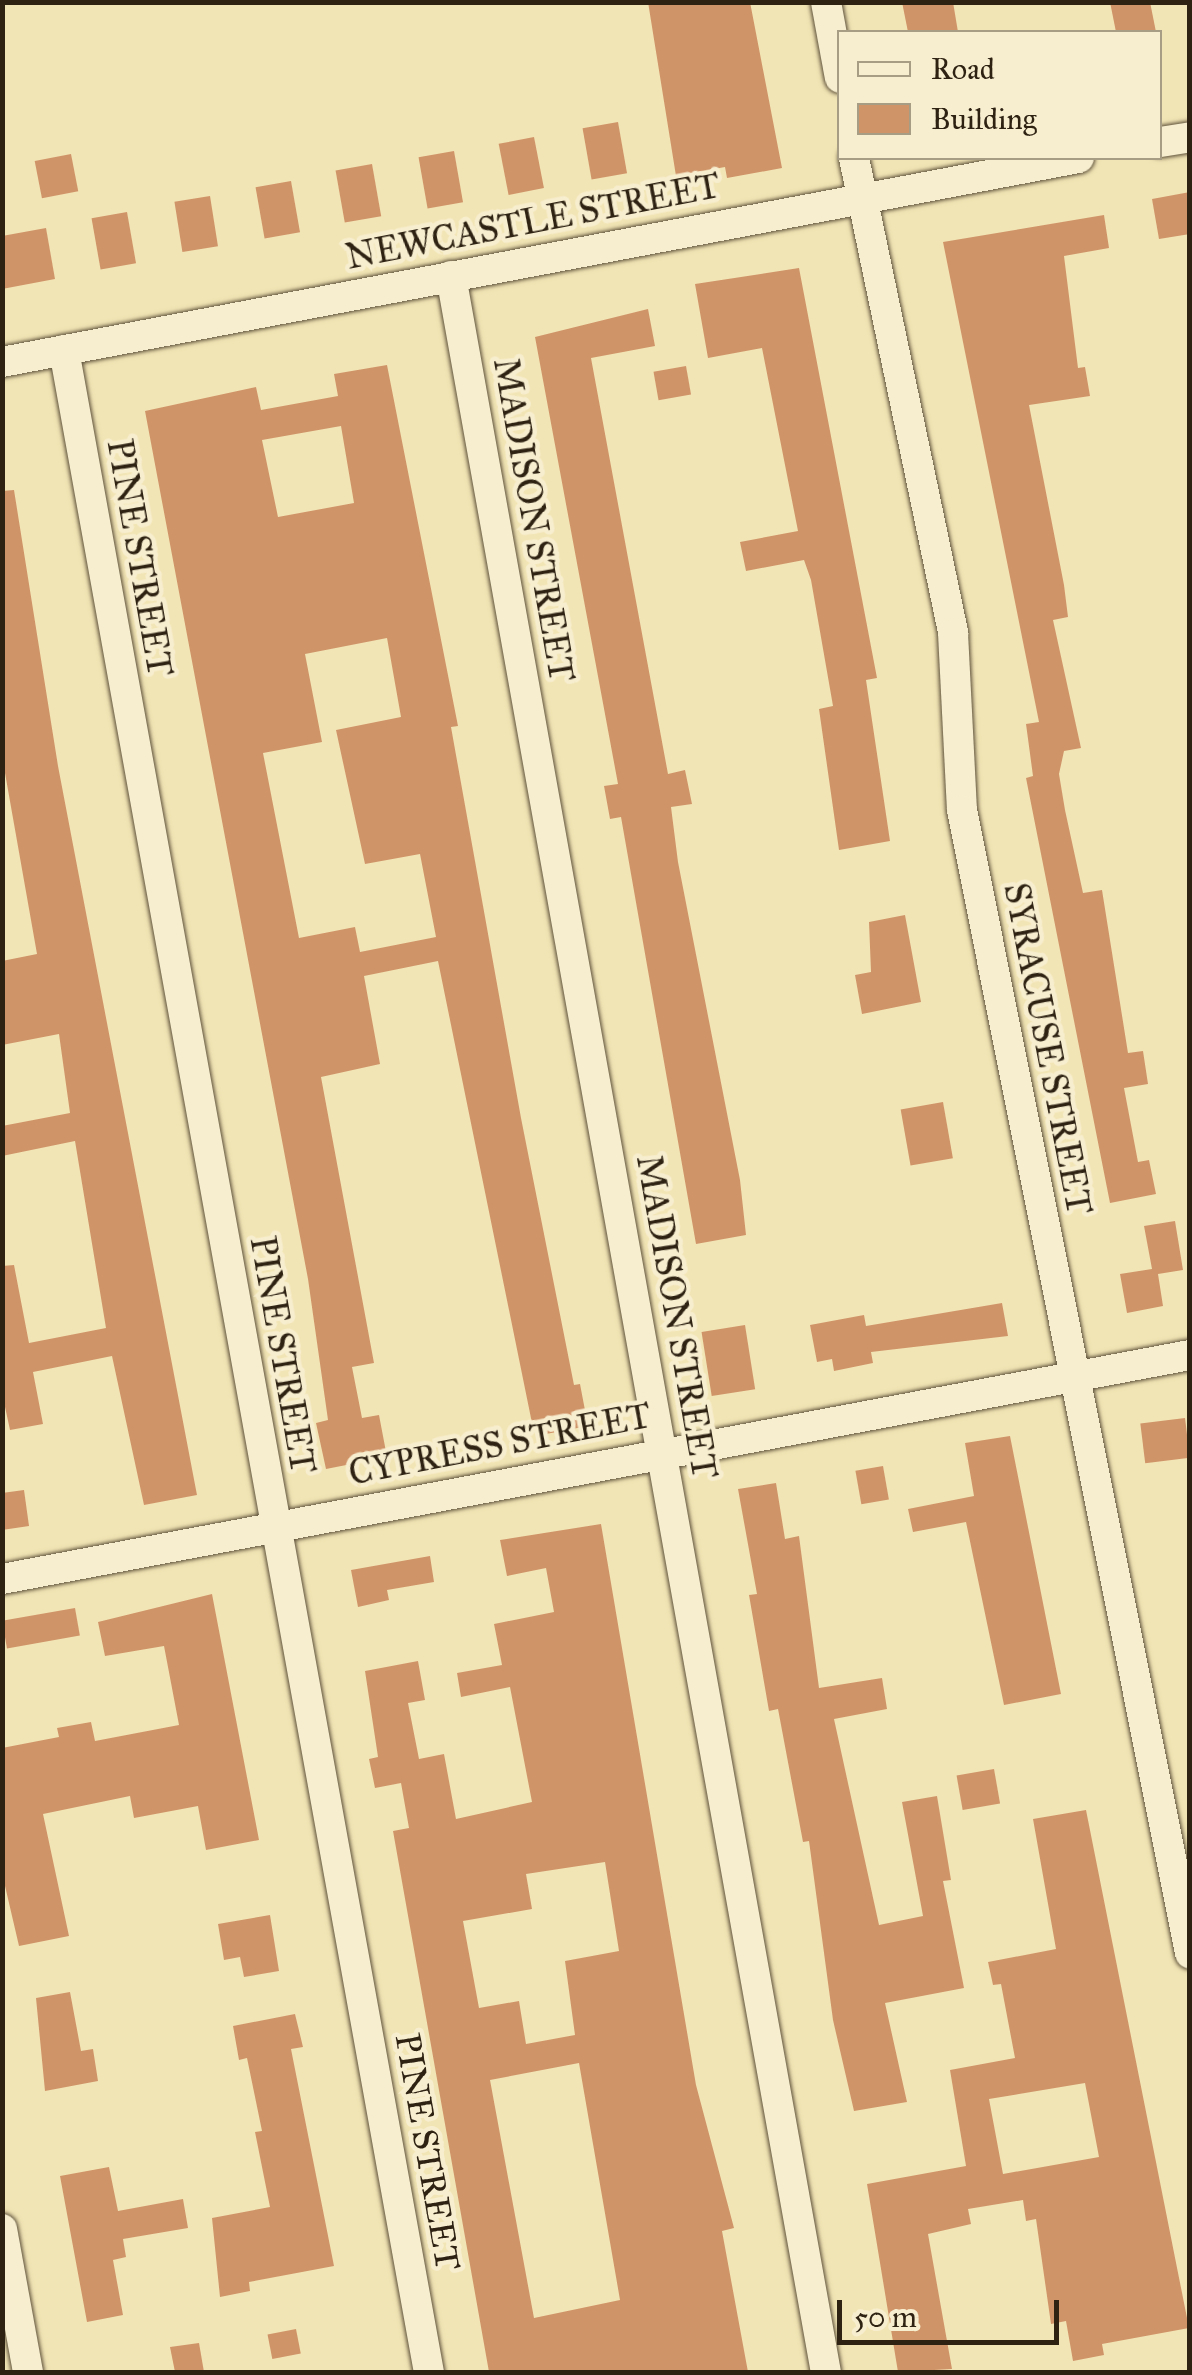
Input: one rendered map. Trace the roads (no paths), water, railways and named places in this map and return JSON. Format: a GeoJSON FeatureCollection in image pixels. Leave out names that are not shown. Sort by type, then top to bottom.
{"type":"FeatureCollection","features":[{"type":"Feature","properties":{"kind":"street"},"geometry":{"type":"LineString","coordinates":[[826,2],[837,62]]}},
{"type":"Feature","properties":{"kind":"street"},"geometry":{"type":"LineString","coordinates":[[1162,142],[1190,137]]}},
{"type":"Feature","properties":{"kind":"street","name":"SYRACUSE STREET"},"geometry":{"type":"LineString","coordinates":[[854,160],[952,633],[962,810],[1190,1953]]}},
{"type":"Feature","properties":{"kind":"street","name":"NEWCASTLE STREET"},"geometry":{"type":"LineString","coordinates":[[2,362],[1068,160]]}},
{"type":"Feature","properties":{"kind":"street","name":"MADISON STREET"},"geometry":{"type":"LineString","coordinates":[[451,276],[826,2372]]}},
{"type":"Feature","properties":{"kind":"street","name":"PINE STREET"},"geometry":{"type":"LineString","coordinates":[[64,350],[429,2372]]}},
{"type":"Feature","properties":{"kind":"street","name":"CYPRESS STREET"},"geometry":{"type":"LineString","coordinates":[[2,1579],[1190,1355]]}},
{"type":"Feature","properties":{"kind":"street"},"geometry":{"type":"LineString","coordinates":[[2,2229],[28,2372]]}}]}
